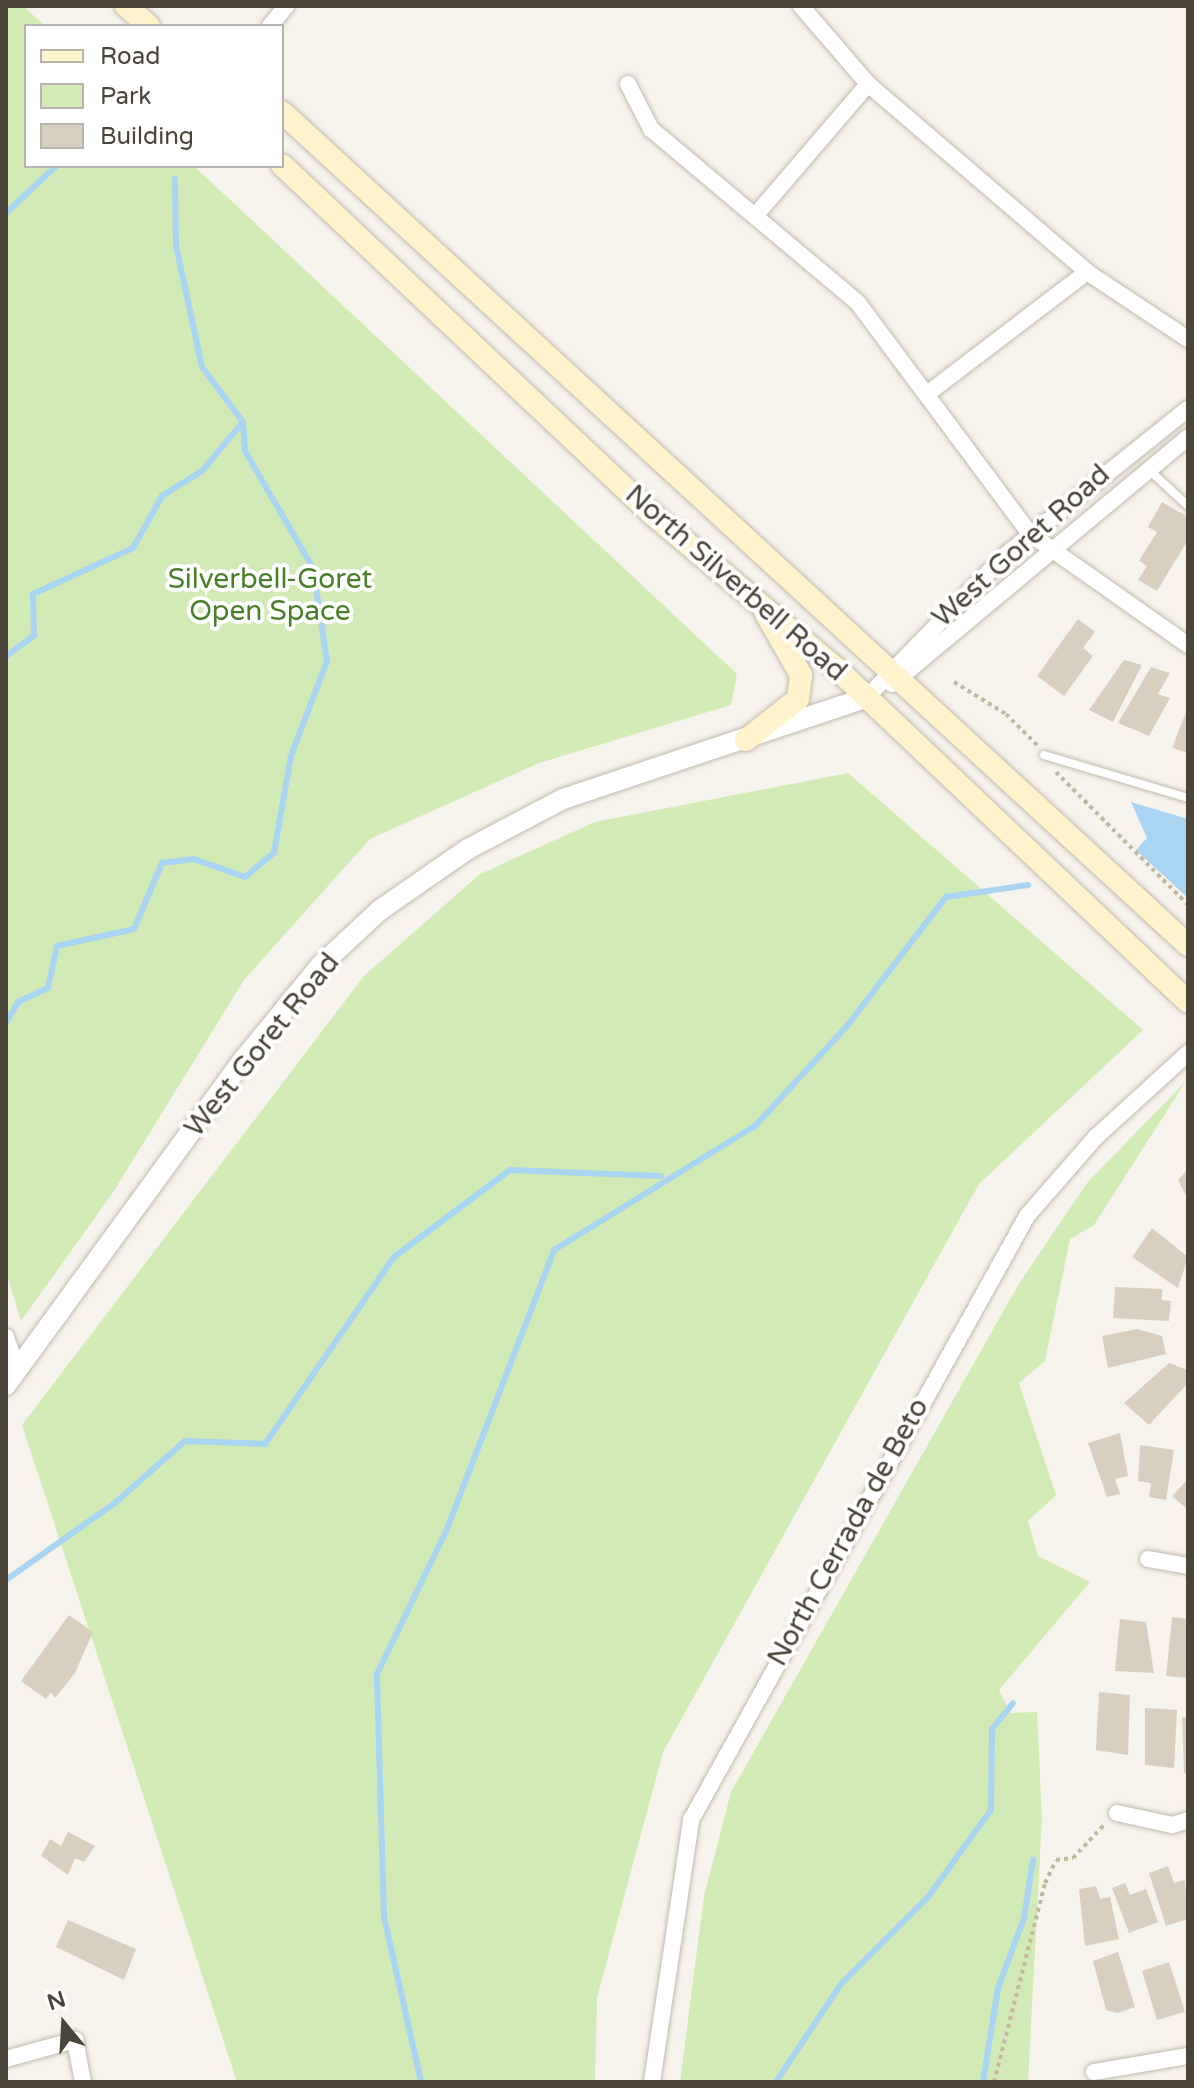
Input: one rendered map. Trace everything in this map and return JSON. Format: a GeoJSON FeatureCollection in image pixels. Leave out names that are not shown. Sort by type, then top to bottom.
{"type":"FeatureCollection","features":[{"type":"Feature","properties":{"kind":"main road"},"geometry":{"type":"LineString","coordinates":[[126,6],[147,24]]}},
{"type":"Feature","properties":{"kind":"main road","name":"North Silverbell Road"},"geometry":{"type":"LineString","coordinates":[[284,114],[898,672],[1188,945]]}},
{"type":"Feature","properties":{"kind":"main road","name":"North Silverbell Road"},"geometry":{"type":"LineString","coordinates":[[284,167],[651,513],[757,599],[867,697],[1188,1002]]}},
{"type":"Feature","properties":{"kind":"main road"},"geometry":{"type":"LineString","coordinates":[[746,740],[798,699],[801,675],[757,599]]}},
{"type":"Feature","properties":{"kind":"street"},"geometry":{"type":"LineString","coordinates":[[272,24],[286,6]]}},
{"type":"Feature","properties":{"kind":"street"},"geometry":{"type":"LineString","coordinates":[[801,6],[868,84],[1087,272],[1188,339]]}},
{"type":"Feature","properties":{"kind":"street"},"geometry":{"type":"LineString","coordinates":[[628,84],[651,129],[858,303],[1030,534],[1050,551],[1188,645]]}},
{"type":"Feature","properties":{"kind":"street"},"geometry":{"type":"LineString","coordinates":[[755,216],[868,84]]}},
{"type":"Feature","properties":{"kind":"street"},"geometry":{"type":"LineString","coordinates":[[927,394],[1087,272]]}},
{"type":"Feature","properties":{"kind":"street","name":"West Goret Road"},"geometry":{"type":"LineString","coordinates":[[898,672],[1030,534],[1188,409]]}},
{"type":"Feature","properties":{"kind":"street","name":"West Goret Road"},"geometry":{"type":"LineString","coordinates":[[12,1378],[244,1059],[321,965],[380,910],[468,849],[563,799],[867,697],[1188,437]]}},
{"type":"Feature","properties":{"kind":"street","name":"North Cerrada de Beto"},"geometry":{"type":"LineString","coordinates":[[652,2082],[691,1820],[1027,1216],[1096,1137],[1188,1053]]}},
{"type":"Feature","properties":{"kind":"street"},"geometry":{"type":"LineString","coordinates":[[6,1337],[12,1378]]}},
{"type":"Feature","properties":{"kind":"street"},"geometry":{"type":"LineString","coordinates":[[1148,1559],[1188,1566]]}},
{"type":"Feature","properties":{"kind":"street"},"geometry":{"type":"LineString","coordinates":[[1117,1813],[1172,1825],[1188,1820]]}},
{"type":"Feature","properties":{"kind":"street"},"geometry":{"type":"LineString","coordinates":[[6,2059],[75,2040],[83,2082]]}},
{"type":"Feature","properties":{"kind":"street"},"geometry":{"type":"LineString","coordinates":[[1094,2072],[1188,2056]]}},
{"type":"Feature","properties":{"kind":"lane"},"geometry":{"type":"LineString","coordinates":[[1147,468],[1188,506]]}},
{"type":"Feature","properties":{"kind":"lane"},"geometry":{"type":"LineString","coordinates":[[1044,755],[1188,798]]}},
{"type":"Feature","properties":{"kind":"path"},"geometry":{"type":"LineString","coordinates":[[954,682],[1006,714],[1188,905]]}},
{"type":"Feature","properties":{"kind":"path"},"geometry":{"type":"LineString","coordinates":[[994,2082],[1056,1860],[1073,1858],[1117,1813]]}},
{"type":"Feature","properties":{"kind":"green space","name":"Silverbell-Goret Open Space"},"geometry":{"type":"Polygon","coordinates":[[[6,6],[23,6],[43,24],[24,24],[24,168],[196,168],[737,674],[731,705],[539,763],[370,839],[244,980],[112,1194],[21,1321],[6,1272],[6,6]]]}},
{"type":"Feature","properties":{"kind":"green space"},"geometry":{"type":"Polygon","coordinates":[[[848,773],[1143,1030],[979,1184],[663,1752],[597,1998],[595,2082],[237,2082],[22,1425],[364,976],[480,874],[595,822],[848,773]]]}},
{"type":"Feature","properties":{"kind":"green space"},"geometry":{"type":"Polygon","coordinates":[[[1186,1081],[1094,1225],[1070,1239],[1045,1361],[1019,1383],[1056,1495],[1028,1521],[1038,1556],[1090,1582],[999,1690],[1010,1713],[1037,1712],[1042,1818],[1028,2082],[680,2082],[704,1896],[731,1792],[1020,1282],[1087,1183],[1186,1081]]]}},
{"type":"Feature","properties":{"kind":"water"},"geometry":{"type":"Polygon","coordinates":[[[1131,802],[1188,819],[1188,898],[1136,850],[1147,838],[1131,802]]]}},
{"type":"Feature","properties":{"kind":"building"},"geometry":{"type":"Polygon","coordinates":[[[1162,502],[1188,517],[1188,540],[1157,591],[1138,580],[1147,566],[1139,561],[1157,532],[1148,527],[1162,502]]]}},
{"type":"Feature","properties":{"kind":"building"},"geometry":{"type":"Polygon","coordinates":[[[1078,619],[1095,632],[1083,648],[1093,656],[1064,696],[1037,676],[1078,619]]]}},
{"type":"Feature","properties":{"kind":"building"},"geometry":{"type":"Polygon","coordinates":[[[1124,660],[1142,665],[1113,722],[1089,710],[1124,660]]]}},
{"type":"Feature","properties":{"kind":"building"},"geometry":{"type":"Polygon","coordinates":[[[1151,667],[1170,673],[1158,694],[1170,698],[1149,736],[1118,723],[1151,667]]]}},
{"type":"Feature","properties":{"kind":"building"},"geometry":{"type":"Polygon","coordinates":[[[1188,707],[1188,753],[1172,748],[1188,707]]]}},
{"type":"Feature","properties":{"kind":"building"},"geometry":{"type":"Polygon","coordinates":[[[1188,1169],[1188,1200],[1178,1180],[1188,1169]]]}},
{"type":"Feature","properties":{"kind":"building"},"geometry":{"type":"Polygon","coordinates":[[[1152,1228],[1188,1257],[1178,1288],[1132,1257],[1152,1228]]]}},
{"type":"Feature","properties":{"kind":"building"},"geometry":{"type":"Polygon","coordinates":[[[1115,1287],[1162,1289],[1162,1300],[1171,1301],[1169,1321],[1113,1318],[1115,1287]]]}},
{"type":"Feature","properties":{"kind":"building"},"geometry":{"type":"Polygon","coordinates":[[[1137,1329],[1162,1336],[1166,1354],[1108,1368],[1102,1336],[1137,1329]]]}},
{"type":"Feature","properties":{"kind":"building"},"geometry":{"type":"Polygon","coordinates":[[[1169,1363],[1188,1370],[1188,1383],[1149,1425],[1124,1403],[1169,1363]]]}},
{"type":"Feature","properties":{"kind":"building"},"geometry":{"type":"Polygon","coordinates":[[[1120,1433],[1128,1476],[1115,1479],[1120,1494],[1107,1497],[1088,1443],[1120,1433]]]}},
{"type":"Feature","properties":{"kind":"building"},"geometry":{"type":"Polygon","coordinates":[[[1140,1445],[1174,1450],[1166,1500],[1149,1497],[1151,1483],[1138,1481],[1140,1445]]]}},
{"type":"Feature","properties":{"kind":"building"},"geometry":{"type":"Polygon","coordinates":[[[1188,1479],[1188,1510],[1172,1496],[1188,1479]]]}},
{"type":"Feature","properties":{"kind":"building"},"geometry":{"type":"Polygon","coordinates":[[[69,1615],[93,1632],[75,1673],[55,1698],[51,1692],[46,1699],[21,1681],[69,1615]]]}},
{"type":"Feature","properties":{"kind":"building"},"geometry":{"type":"Polygon","coordinates":[[[1172,1617],[1188,1619],[1188,1678],[1166,1676],[1172,1617]]]}},
{"type":"Feature","properties":{"kind":"building"},"geometry":{"type":"Polygon","coordinates":[[[1120,1619],[1146,1622],[1154,1673],[1115,1671],[1120,1619]]]}},
{"type":"Feature","properties":{"kind":"building"},"geometry":{"type":"Polygon","coordinates":[[[1099,1692],[1130,1695],[1128,1755],[1096,1750],[1099,1692]]]}},
{"type":"Feature","properties":{"kind":"building"},"geometry":{"type":"Polygon","coordinates":[[[1145,1708],[1177,1710],[1174,1768],[1145,1765],[1145,1708]]]}},
{"type":"Feature","properties":{"kind":"building"},"geometry":{"type":"Polygon","coordinates":[[[1182,1717],[1188,1717],[1188,1773],[1184,1773],[1182,1717]]]}},
{"type":"Feature","properties":{"kind":"building"},"geometry":{"type":"Polygon","coordinates":[[[68,1832],[95,1846],[84,1862],[75,1858],[68,1875],[41,1856],[50,1839],[61,1846],[68,1832]]]}},
{"type":"Feature","properties":{"kind":"building"},"geometry":{"type":"Polygon","coordinates":[[[1168,1866],[1174,1883],[1185,1880],[1188,1919],[1166,1926],[1149,1873],[1168,1866]]]}},
{"type":"Feature","properties":{"kind":"building"},"geometry":{"type":"Polygon","coordinates":[[[1125,1883],[1130,1895],[1146,1889],[1158,1922],[1129,1933],[1112,1888],[1125,1883]]]}},
{"type":"Feature","properties":{"kind":"building"},"geometry":{"type":"Polygon","coordinates":[[[1096,1886],[1100,1899],[1110,1897],[1119,1939],[1085,1946],[1079,1889],[1096,1886]]]}},
{"type":"Feature","properties":{"kind":"building"},"geometry":{"type":"Polygon","coordinates":[[[68,1920],[136,1949],[124,1980],[56,1947],[68,1920]]]}},
{"type":"Feature","properties":{"kind":"building"},"geometry":{"type":"Polygon","coordinates":[[[1118,1952],[1135,2007],[1118,2013],[1106,2010],[1093,1961],[1118,1952]]]}},
{"type":"Feature","properties":{"kind":"building"},"geometry":{"type":"Polygon","coordinates":[[[1169,1962],[1185,2012],[1157,2020],[1142,1971],[1169,1962]]]}},
{"type":"Feature","properties":{"kind":"waterway"},"geometry":{"type":"LineString","coordinates":[[6,213],[54,168]]}},
{"type":"Feature","properties":{"kind":"waterway"},"geometry":{"type":"LineString","coordinates":[[6,1023],[18,1002],[48,988],[57,946],[134,929],[162,863],[194,859],[245,877],[274,853],[291,756],[327,661],[313,568],[245,451],[243,422],[202,367],[176,246],[175,179]]}},
{"type":"Feature","properties":{"kind":"waterway"},"geometry":{"type":"LineString","coordinates":[[6,656],[34,636],[33,594],[133,548],[162,496],[202,471],[242,423]]}},
{"type":"Feature","properties":{"kind":"waterway"},"geometry":{"type":"LineString","coordinates":[[421,2082],[384,1916],[377,1674],[447,1529],[554,1250],[756,1125],[847,1026],[946,897],[1028,885]]}},
{"type":"Feature","properties":{"kind":"waterway"},"geometry":{"type":"LineString","coordinates":[[6,1580],[116,1502],[185,1441],[265,1444],[394,1257],[510,1170],[661,1176]]}},
{"type":"Feature","properties":{"kind":"waterway"},"geometry":{"type":"LineString","coordinates":[[776,2082],[841,1984],[928,1897],[991,1810],[992,1729],[1013,1703]]}},
{"type":"Feature","properties":{"kind":"waterway"},"geometry":{"type":"LineString","coordinates":[[983,2082],[998,1988],[1024,1918],[1033,1860]]}}]}
